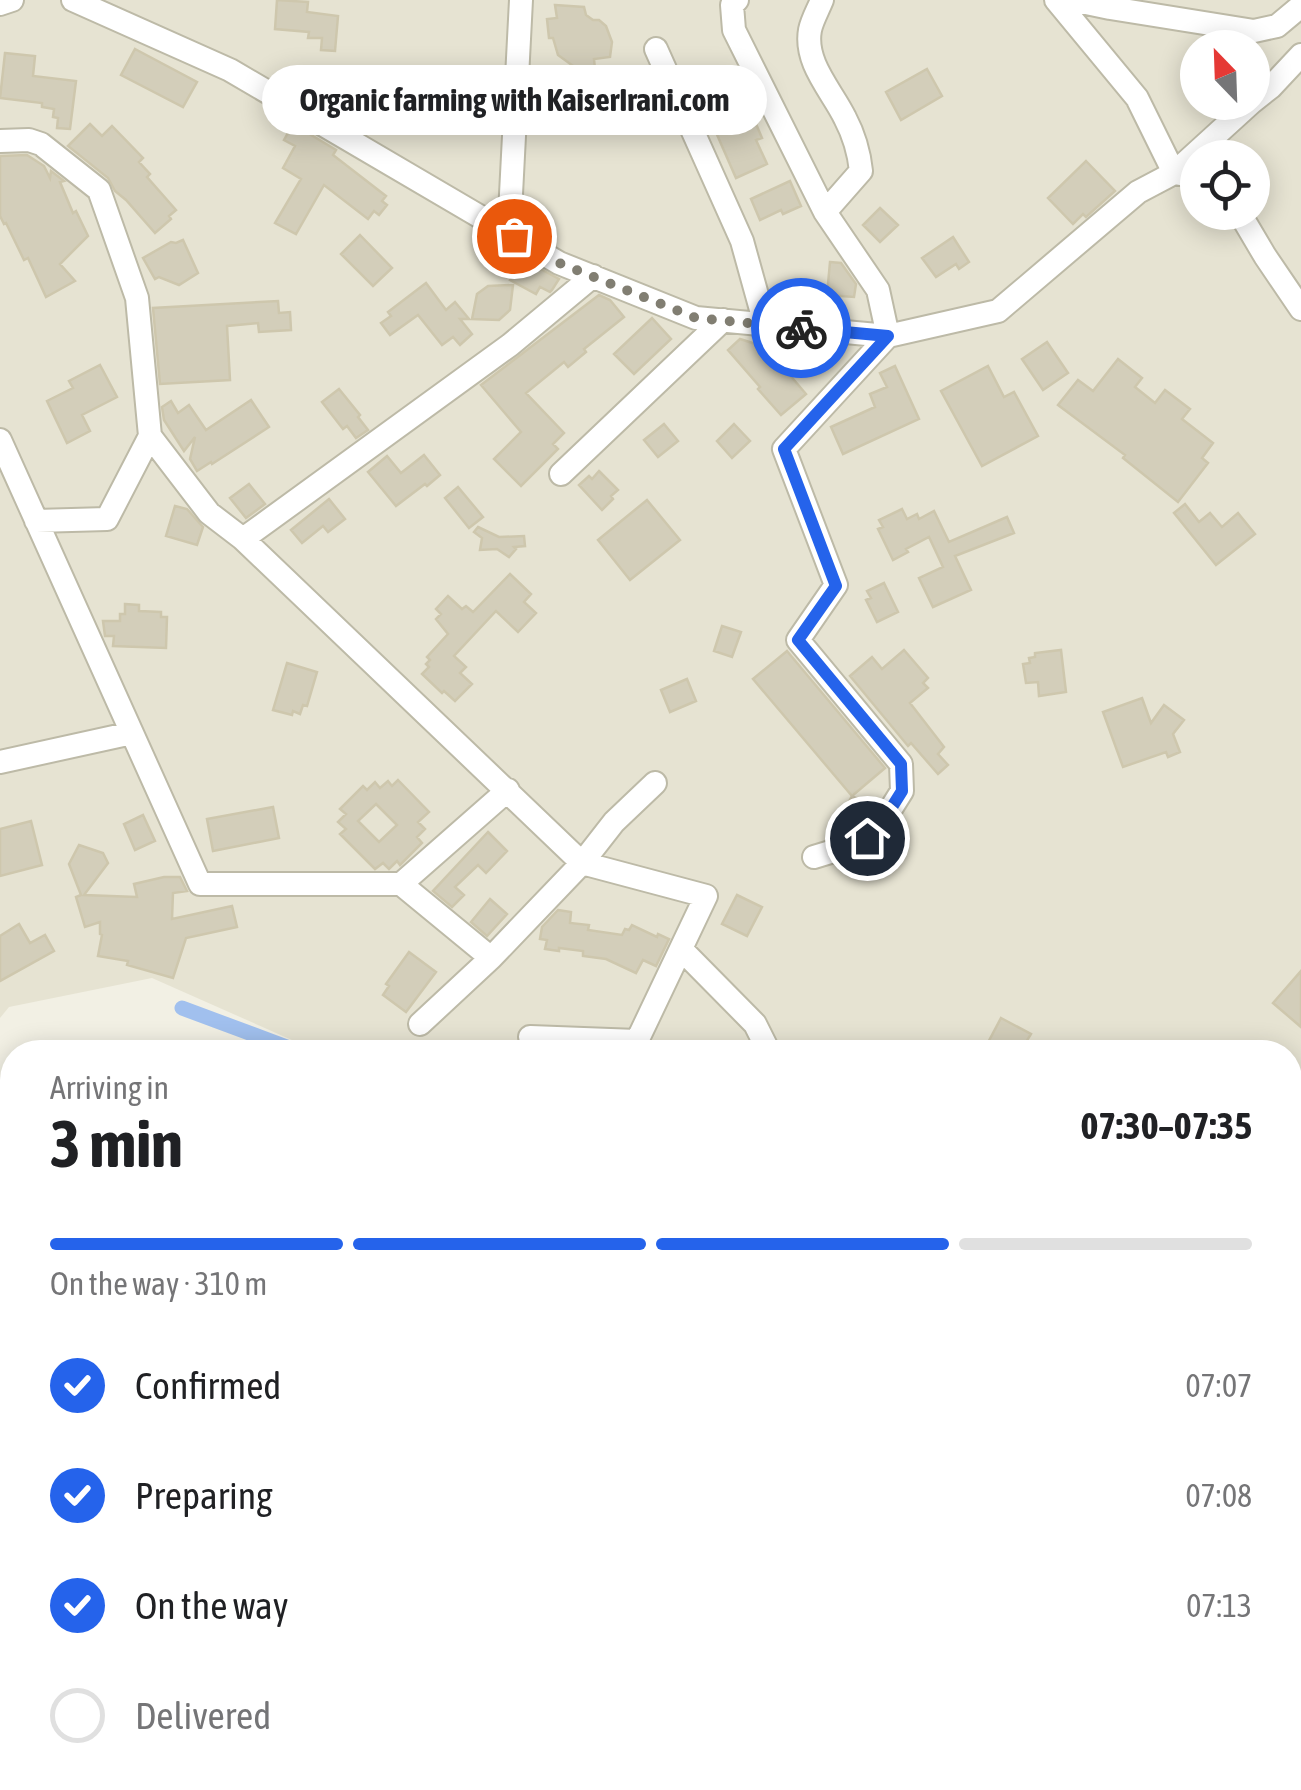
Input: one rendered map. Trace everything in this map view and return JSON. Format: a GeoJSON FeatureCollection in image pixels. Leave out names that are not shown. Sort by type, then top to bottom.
{"type":"FeatureCollection","features":[{"type":"Feature","properties":{"kind":"street"},"geometry":{"type":"LineString","coordinates":[[0,4],[12,0]]}},
{"type":"Feature","properties":{"kind":"street"},"geometry":{"type":"LineString","coordinates":[[72,0],[230,70],[559,263],[696,318],[888,336],[998,311],[1138,192],[1180,177]]}},
{"type":"Feature","properties":{"kind":"street"},"geometry":{"type":"LineString","coordinates":[[509,234],[521,0]]}},
{"type":"Feature","properties":{"kind":"street"},"geometry":{"type":"LineString","coordinates":[[737,0],[732,5],[734,30],[825,212],[878,290],[888,336]]}},
{"type":"Feature","properties":{"kind":"street"},"geometry":{"type":"LineString","coordinates":[[822,0],[810,31],[810,45],[817,70],[845,118],[858,150],[860,172],[825,212]]}},
{"type":"Feature","properties":{"kind":"street"},"geometry":{"type":"LineString","coordinates":[[1056,0],[1136,98],[1180,166]]}},
{"type":"Feature","properties":{"kind":"street"},"geometry":{"type":"LineString","coordinates":[[1072,0],[1254,31],[1277,26],[1301,6]]}},
{"type":"Feature","properties":{"kind":"street"},"geometry":{"type":"LineString","coordinates":[[656,49],[742,241],[765,324]]}},
{"type":"Feature","properties":{"kind":"street"},"geometry":{"type":"LineString","coordinates":[[1270,89],[1301,55]]}},
{"type":"Feature","properties":{"kind":"street"},"geometry":{"type":"LineString","coordinates":[[1218,140],[1236,120]]}},
{"type":"Feature","properties":{"kind":"street"},"geometry":{"type":"LineString","coordinates":[[0,140],[41,144],[99,190],[137,298],[150,436],[210,513],[243,539],[582,863],[706,896],[642,1040]]}},
{"type":"Feature","properties":{"kind":"street"},"geometry":{"type":"LineString","coordinates":[[1251,230],[1301,308]]}},
{"type":"Feature","properties":{"kind":"street"},"geometry":{"type":"LineString","coordinates":[[243,539],[510,345],[593,276]]}},
{"type":"Feature","properties":{"kind":"street"},"geometry":{"type":"LineString","coordinates":[[561,474],[723,320]]}},
{"type":"Feature","properties":{"kind":"street"},"geometry":{"type":"LineString","coordinates":[[814,856],[867,838],[882,823],[902,791],[901,764],[798,640],[836,586],[784,449],[888,336]]}},
{"type":"Feature","properties":{"kind":"street"},"geometry":{"type":"LineString","coordinates":[[36,521],[106,519],[150,436]]}},
{"type":"Feature","properties":{"kind":"street"},"geometry":{"type":"LineString","coordinates":[[0,440],[200,884],[401,884],[491,958]]}},
{"type":"Feature","properties":{"kind":"street"},"geometry":{"type":"LineString","coordinates":[[0,762],[132,733]]}},
{"type":"Feature","properties":{"kind":"street"},"geometry":{"type":"LineString","coordinates":[[420,1024],[491,958],[582,863],[614,822],[655,784]]}},
{"type":"Feature","properties":{"kind":"street"},"geometry":{"type":"LineString","coordinates":[[401,884],[508,790]]}},
{"type":"Feature","properties":{"kind":"street"},"geometry":{"type":"LineString","coordinates":[[681,948],[755,1024],[763,1040]]}},
{"type":"Feature","properties":{"kind":"street"},"geometry":{"type":"LineString","coordinates":[[532,1040],[530,1038],[554,1040]]}},
{"type":"Feature","properties":{"kind":"shaded area"},"geometry":{"type":"Polygon","coordinates":[[[0,0],[1301,0],[1301,1040],[292,1040],[152,978],[9,1007],[0,1018],[0,0]]]}},
{"type":"Feature","properties":{"kind":"building"},"geometry":{"type":"Polygon","coordinates":[[[277,0],[308,2],[307,12],[338,16],[335,51],[321,50],[322,38],[308,38],[309,32],[275,29],[277,0]]]}},
{"type":"Feature","properties":{"kind":"building"},"geometry":{"type":"Polygon","coordinates":[[[555,5],[584,7],[586,15],[606,26],[612,42],[610,57],[594,59],[595,69],[580,71],[558,55],[553,38],[549,38],[547,19],[557,18],[555,5]]]}},
{"type":"Feature","properties":{"kind":"building"},"geometry":{"type":"Polygon","coordinates":[[[135,49],[197,82],[183,107],[121,75],[135,49]]]}},
{"type":"Feature","properties":{"kind":"building"},"geometry":{"type":"Polygon","coordinates":[[[5,53],[35,56],[33,76],[76,81],[70,129],[57,128],[54,109],[42,107],[42,103],[0,98],[5,53]]]}},
{"type":"Feature","properties":{"kind":"building"},"geometry":{"type":"Polygon","coordinates":[[[927,69],[942,96],[901,120],[886,92],[927,69]]]}},
{"type":"Feature","properties":{"kind":"building"},"geometry":{"type":"Polygon","coordinates":[[[748,105],[762,138],[756,140],[767,164],[736,178],[711,121],[748,105]]]}},
{"type":"Feature","properties":{"kind":"building"},"geometry":{"type":"Polygon","coordinates":[[[90,124],[102,136],[112,126],[143,158],[139,162],[150,174],[147,177],[176,210],[155,233],[115,191],[108,178],[68,146],[90,124]]]}},
{"type":"Feature","properties":{"kind":"building"},"geometry":{"type":"Polygon","coordinates":[[[293,124],[336,150],[333,155],[386,196],[382,201],[387,205],[379,215],[374,211],[368,219],[324,185],[296,234],[275,223],[301,179],[283,168],[295,146],[284,140],[293,124]]]}},
{"type":"Feature","properties":{"kind":"building"},"geometry":{"type":"Polygon","coordinates":[[[27,155],[44,166],[50,178],[51,171],[64,181],[60,182],[73,213],[76,211],[88,236],[60,264],[75,281],[46,297],[28,258],[24,260],[0,216],[0,156],[27,155]]]}},
{"type":"Feature","properties":{"kind":"building"},"geometry":{"type":"Polygon","coordinates":[[[1086,161],[1115,191],[1073,224],[1048,198],[1086,161]]]}},
{"type":"Feature","properties":{"kind":"building"},"geometry":{"type":"Polygon","coordinates":[[[790,181],[801,206],[760,220],[751,199],[790,181]]]}},
{"type":"Feature","properties":{"kind":"building"},"geometry":{"type":"Polygon","coordinates":[[[880,208],[898,225],[880,242],[863,225],[880,208]]]}},
{"type":"Feature","properties":{"kind":"building"},"geometry":{"type":"Polygon","coordinates":[[[360,235],[392,268],[373,286],[341,254],[360,235]]]}},
{"type":"Feature","properties":{"kind":"building"},"geometry":{"type":"Polygon","coordinates":[[[953,237],[969,262],[959,269],[956,264],[936,277],[922,258],[953,237]]]}},
{"type":"Feature","properties":{"kind":"building"},"geometry":{"type":"Polygon","coordinates":[[[183,240],[198,273],[179,285],[155,279],[143,258],[171,242],[183,240]]]}},
{"type":"Feature","properties":{"kind":"building"},"geometry":{"type":"Polygon","coordinates":[[[522,259],[559,279],[550,292],[540,287],[536,294],[510,280],[522,259]]]}},
{"type":"Feature","properties":{"kind":"building"},"geometry":{"type":"Polygon","coordinates":[[[830,262],[841,263],[856,284],[854,297],[827,295],[830,262]]]}},
{"type":"Feature","properties":{"kind":"building"},"geometry":{"type":"Polygon","coordinates":[[[426,283],[446,310],[455,302],[469,319],[460,319],[472,334],[460,345],[453,337],[442,345],[418,315],[390,335],[381,323],[391,316],[388,312],[426,283]]]}},
{"type":"Feature","properties":{"kind":"building"},"geometry":{"type":"Polygon","coordinates":[[[513,285],[510,310],[499,320],[472,319],[477,294],[488,286],[513,285]]]}},
{"type":"Feature","properties":{"kind":"building"},"geometry":{"type":"Polygon","coordinates":[[[599,295],[610,300],[624,317],[568,367],[564,362],[526,393],[564,433],[553,444],[558,449],[521,486],[494,459],[521,432],[481,385],[599,295]]]}},
{"type":"Feature","properties":{"kind":"building"},"geometry":{"type":"Polygon","coordinates":[[[278,301],[279,313],[290,312],[291,330],[259,332],[258,323],[227,326],[230,380],[160,384],[153,308],[278,301]]]}},
{"type":"Feature","properties":{"kind":"building"},"geometry":{"type":"Polygon","coordinates":[[[652,318],[671,339],[634,374],[614,354],[652,318]]]}},
{"type":"Feature","properties":{"kind":"building"},"geometry":{"type":"Polygon","coordinates":[[[740,339],[770,352],[806,394],[781,415],[728,350],[740,339]]]}},
{"type":"Feature","properties":{"kind":"building"},"geometry":{"type":"Polygon","coordinates":[[[1047,342],[1068,373],[1043,390],[1022,359],[1047,342]]]}},
{"type":"Feature","properties":{"kind":"building"},"geometry":{"type":"Polygon","coordinates":[[[1118,359],[1142,378],[1135,387],[1155,403],[1165,390],[1190,409],[1182,419],[1213,443],[1202,458],[1208,463],[1178,502],[1123,458],[1125,455],[1058,405],[1078,380],[1093,391],[1118,359]]]}},
{"type":"Feature","properties":{"kind":"building"},"geometry":{"type":"Polygon","coordinates":[[[100,365],[117,397],[82,415],[90,431],[67,443],[47,401],[73,388],[69,381],[100,365]]]}},
{"type":"Feature","properties":{"kind":"building"},"geometry":{"type":"Polygon","coordinates":[[[895,366],[919,419],[843,454],[831,427],[875,407],[870,394],[887,387],[880,373],[895,366]]]}},
{"type":"Feature","properties":{"kind":"building"},"geometry":{"type":"Polygon","coordinates":[[[988,366],[1004,397],[1014,392],[1038,436],[982,466],[941,391],[988,366]]]}},
{"type":"Feature","properties":{"kind":"building"},"geometry":{"type":"Polygon","coordinates":[[[339,389],[368,430],[356,438],[347,426],[343,429],[322,402],[339,389]]]}},
{"type":"Feature","properties":{"kind":"building"},"geometry":{"type":"Polygon","coordinates":[[[251,400],[269,427],[197,471],[190,459],[195,437],[184,451],[164,420],[162,407],[171,401],[178,413],[189,405],[206,430],[251,400]]]}},
{"type":"Feature","properties":{"kind":"building"},"geometry":{"type":"Polygon","coordinates":[[[664,424],[678,441],[658,457],[644,440],[664,424]]]}},
{"type":"Feature","properties":{"kind":"building"},"geometry":{"type":"Polygon","coordinates":[[[734,424],[750,441],[732,458],[717,441],[734,424]]]}},
{"type":"Feature","properties":{"kind":"building"},"geometry":{"type":"Polygon","coordinates":[[[424,455],[440,475],[396,506],[368,472],[387,456],[401,473],[424,455]]]}},
{"type":"Feature","properties":{"kind":"building"},"geometry":{"type":"Polygon","coordinates":[[[599,471],[618,490],[602,510],[579,485],[599,471]]]}},
{"type":"Feature","properties":{"kind":"building"},"geometry":{"type":"Polygon","coordinates":[[[249,484],[265,504],[246,518],[230,498],[249,484]]]}},
{"type":"Feature","properties":{"kind":"building"},"geometry":{"type":"Polygon","coordinates":[[[458,487],[483,517],[469,528],[445,498],[458,487]]]}},
{"type":"Feature","properties":{"kind":"building"},"geometry":{"type":"Polygon","coordinates":[[[329,499],[345,519],[328,532],[323,526],[302,543],[291,530],[329,499]]]}},
{"type":"Feature","properties":{"kind":"building"},"geometry":{"type":"Polygon","coordinates":[[[647,500],[680,540],[630,580],[598,540],[647,500]]]}},
{"type":"Feature","properties":{"kind":"building"},"geometry":{"type":"Polygon","coordinates":[[[1185,504],[1199,522],[1210,513],[1222,527],[1238,513],[1255,534],[1216,565],[1174,513],[1185,504]]]}},
{"type":"Feature","properties":{"kind":"building"},"geometry":{"type":"Polygon","coordinates":[[[175,506],[187,509],[203,527],[197,545],[166,536],[175,506]]]}},
{"type":"Feature","properties":{"kind":"building"},"geometry":{"type":"Polygon","coordinates":[[[902,509],[907,519],[917,514],[919,519],[934,511],[949,542],[1007,517],[1014,533],[955,556],[971,590],[933,607],[919,578],[943,567],[929,537],[893,560],[878,529],[883,527],[879,520],[902,509]]]}},
{"type":"Feature","properties":{"kind":"building"},"geometry":{"type":"Polygon","coordinates":[[[478,527],[499,537],[524,536],[525,546],[514,547],[509,557],[497,549],[480,550],[482,538],[474,532],[478,527]]]}},
{"type":"Feature","properties":{"kind":"building"},"geometry":{"type":"Polygon","coordinates":[[[510,574],[531,594],[524,602],[536,613],[518,632],[496,611],[454,656],[466,667],[460,673],[472,684],[455,701],[422,674],[429,667],[427,657],[448,634],[436,619],[441,614],[436,609],[448,596],[462,609],[466,606],[473,612],[510,574]]]}},
{"type":"Feature","properties":{"kind":"building"},"geometry":{"type":"Polygon","coordinates":[[[884,583],[898,612],[877,622],[866,600],[871,598],[867,591],[884,583]]]}},
{"type":"Feature","properties":{"kind":"building"},"geometry":{"type":"Polygon","coordinates":[[[125,604],[139,605],[139,611],[161,612],[161,617],[167,617],[166,648],[113,646],[114,636],[105,636],[103,621],[120,621],[125,604]]]}},
{"type":"Feature","properties":{"kind":"building"},"geometry":{"type":"Polygon","coordinates":[[[722,626],[741,632],[732,657],[714,651],[722,626]]]}},
{"type":"Feature","properties":{"kind":"building"},"geometry":{"type":"Polygon","coordinates":[[[904,650],[928,678],[923,683],[928,688],[910,703],[944,747],[938,754],[948,765],[938,774],[911,743],[908,746],[850,676],[872,657],[882,669],[904,650]]]}},
{"type":"Feature","properties":{"kind":"building"},"geometry":{"type":"Polygon","coordinates":[[[1061,650],[1066,692],[1039,696],[1038,682],[1026,683],[1023,664],[1030,663],[1029,658],[1035,657],[1035,653],[1061,650]]]}},
{"type":"Feature","properties":{"kind":"building"},"geometry":{"type":"Polygon","coordinates":[[[787,651],[885,768],[852,796],[753,679],[787,651]]]}},
{"type":"Feature","properties":{"kind":"building"},"geometry":{"type":"Polygon","coordinates":[[[287,663],[317,672],[307,706],[303,705],[300,714],[273,710],[287,663]]]}},
{"type":"Feature","properties":{"kind":"building"},"geometry":{"type":"Polygon","coordinates":[[[687,679],[696,701],[670,712],[661,690],[687,679]]]}},
{"type":"Feature","properties":{"kind":"building"},"geometry":{"type":"Polygon","coordinates":[[[1142,698],[1151,723],[1164,705],[1184,720],[1173,734],[1180,752],[1168,757],[1166,752],[1123,767],[1103,712],[1142,698]]]}},
{"type":"Feature","properties":{"kind":"building"},"geometry":{"type":"Polygon","coordinates":[[[398,780],[429,812],[418,822],[425,829],[417,837],[422,843],[400,865],[397,861],[389,869],[383,863],[375,869],[340,834],[346,829],[338,822],[346,814],[340,809],[363,786],[367,790],[375,782],[380,788],[388,781],[392,786],[398,780]],[[376,804],[358,821],[379,842],[397,825],[376,804]]]}},
{"type":"Feature","properties":{"kind":"building"},"geometry":{"type":"Polygon","coordinates":[[[852,796],[870,805],[862,821],[851,829],[838,822],[852,796]]]}},
{"type":"Feature","properties":{"kind":"building"},"geometry":{"type":"Polygon","coordinates":[[[273,807],[279,838],[213,851],[207,819],[273,807]]]}},
{"type":"Feature","properties":{"kind":"building"},"geometry":{"type":"Polygon","coordinates":[[[143,815],[155,841],[135,850],[124,824],[143,815]]]}},
{"type":"Feature","properties":{"kind":"building"},"geometry":{"type":"Polygon","coordinates":[[[31,821],[42,865],[0,876],[0,829],[31,821]]]}},
{"type":"Feature","properties":{"kind":"building"},"geometry":{"type":"Polygon","coordinates":[[[488,832],[507,851],[486,873],[478,865],[455,887],[464,895],[452,907],[433,891],[488,832]]]}},
{"type":"Feature","properties":{"kind":"building"},"geometry":{"type":"Polygon","coordinates":[[[79,845],[103,853],[108,863],[84,895],[137,897],[134,884],[180,877],[187,891],[173,893],[172,919],[232,906],[237,927],[186,938],[173,978],[127,965],[128,961],[98,956],[100,922],[85,927],[76,897],[81,895],[69,864],[79,845]]]}},
{"type":"Feature","properties":{"kind":"building"},"geometry":{"type":"Polygon","coordinates":[[[737,895],[762,907],[747,936],[722,924],[737,895]]]}},
{"type":"Feature","properties":{"kind":"building"},"geometry":{"type":"Polygon","coordinates":[[[490,899],[507,914],[487,936],[471,922],[490,899]]]}},
{"type":"Feature","properties":{"kind":"building"},"geometry":{"type":"Polygon","coordinates":[[[558,910],[571,912],[570,923],[589,925],[588,930],[622,935],[632,925],[669,939],[656,966],[643,960],[636,973],[606,959],[583,956],[583,951],[545,949],[547,940],[540,939],[542,927],[558,910]]]}},
{"type":"Feature","properties":{"kind":"building"},"geometry":{"type":"Polygon","coordinates":[[[19,924],[30,943],[45,935],[54,951],[0,981],[0,936],[19,924]]]}},
{"type":"Feature","properties":{"kind":"building"},"geometry":{"type":"Polygon","coordinates":[[[409,952],[436,972],[406,1012],[383,995],[389,986],[386,984],[409,952]]]}},
{"type":"Feature","properties":{"kind":"building"},"geometry":{"type":"Polygon","coordinates":[[[1301,971],[1301,1027],[1273,1003],[1301,971]]]}},
{"type":"Feature","properties":{"kind":"building"},"geometry":{"type":"Polygon","coordinates":[[[1001,1018],[1031,1034],[1027,1040],[989,1040],[1001,1018]]]}},
{"type":"Feature","properties":{"kind":"waterway"},"geometry":{"type":"LineString","coordinates":[[182,1008],[268,1040]]}},
{"type":"Feature","properties":{"kind":"way so far"},"geometry":{"type":"LineString","coordinates":[[514,236],[559,263],[696,318],[801,328]]}},
{"type":"Feature","properties":{"kind":"place","name":"Organic farming with KaiserIrani.com"},"geometry":{"type":"Point","coordinates":[514,236]}},
{"type":"Feature","properties":{"kind":"route"},"geometry":{"type":"LineString","coordinates":[[801,328],[888,336],[784,449],[836,586],[798,640],[901,764],[902,791],[882,823],[867,838]]}}]}
